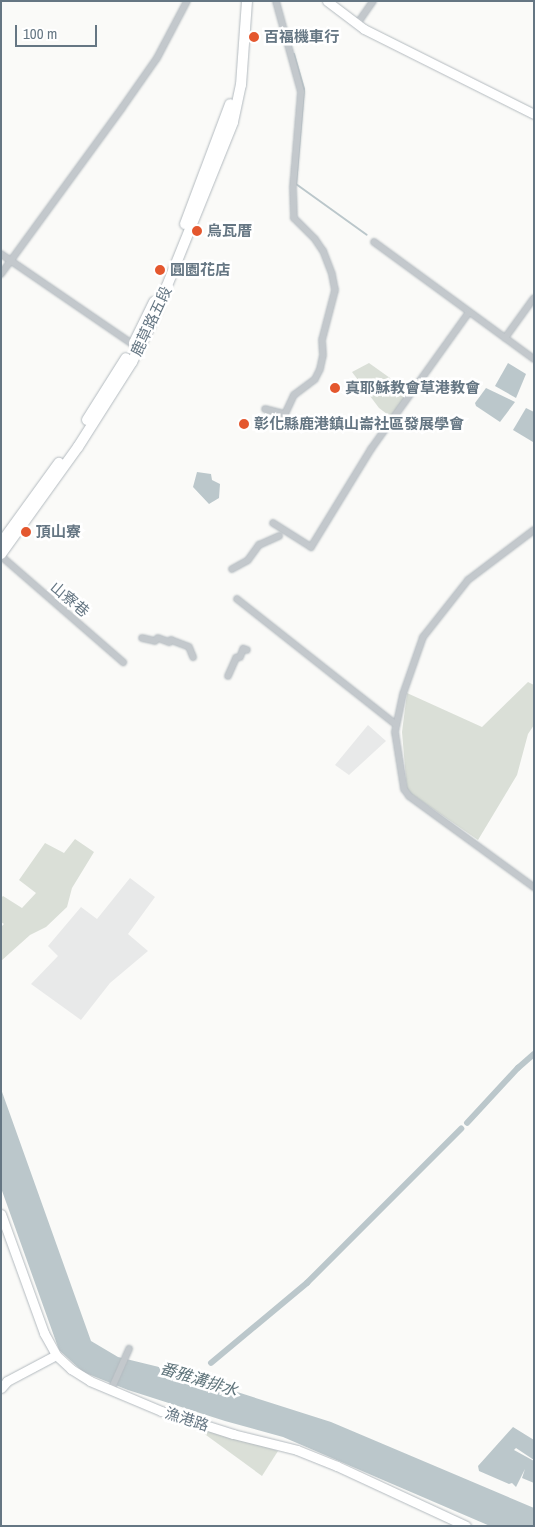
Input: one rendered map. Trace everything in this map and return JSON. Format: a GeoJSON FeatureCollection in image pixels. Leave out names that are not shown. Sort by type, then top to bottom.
{"type":"FeatureCollection","features":[{"type":"Feature","properties":{"kind":"main road","name":"鹿草路五段"},"geometry":{"type":"LineString","coordinates":[[1,543],[75,439],[134,345],[157,294],[228,115],[237,71],[240,1]]}},
{"type":"Feature","properties":{"kind":"main road","name":"鹿草路五段"},"geometry":{"type":"LineString","coordinates":[[1,555],[78,447],[132,362],[154,318],[233,122],[241,85],[247,1]]}},
{"type":"Feature","properties":{"kind":"street"},"geometry":{"type":"LineString","coordinates":[[1,274],[147,72],[187,1]]}},
{"type":"Feature","properties":{"kind":"street"},"geometry":{"type":"LineString","coordinates":[[265,409],[285,414],[294,395],[315,379],[320,369],[323,354],[322,340],[335,290],[332,274],[323,251],[315,239],[294,218],[293,187],[301,92],[276,1]]}},
{"type":"Feature","properties":{"kind":"street"},"geometry":{"type":"LineString","coordinates":[[327,1],[357,24],[407,51],[444,68],[474,86],[525,108],[534,114]]}},
{"type":"Feature","properties":{"kind":"street"},"geometry":{"type":"LineString","coordinates":[[357,24],[373,1]]}},
{"type":"Feature","properties":{"kind":"street"},"geometry":{"type":"LineString","coordinates":[[374,242],[534,359]]}},
{"type":"Feature","properties":{"kind":"street"},"geometry":{"type":"LineString","coordinates":[[1,254],[134,345]]}},
{"type":"Feature","properties":{"kind":"street"},"geometry":{"type":"LineString","coordinates":[[504,338],[534,298]]}},
{"type":"Feature","properties":{"kind":"street"},"geometry":{"type":"LineString","coordinates":[[273,522],[311,547],[371,448],[469,312]]}},
{"type":"Feature","properties":{"kind":"street"},"geometry":{"type":"LineString","coordinates":[[534,530],[468,580],[422,636],[394,732],[403,782],[409,796],[534,887]]}},
{"type":"Feature","properties":{"kind":"street"},"geometry":{"type":"LineString","coordinates":[[232,569],[248,560],[259,545],[279,536]]}},
{"type":"Feature","properties":{"kind":"street","name":"山寮巷"},"geometry":{"type":"LineString","coordinates":[[1,555],[123,662]]}},
{"type":"Feature","properties":{"kind":"street"},"geometry":{"type":"LineString","coordinates":[[237,599],[395,724]]}},
{"type":"Feature","properties":{"kind":"street"},"geometry":{"type":"LineString","coordinates":[[142,638],[155,641],[158,638],[169,642],[171,640],[189,647],[193,657]]}},
{"type":"Feature","properties":{"kind":"street"},"geometry":{"type":"LineString","coordinates":[[228,676],[236,658],[240,657],[243,649],[246,650]]}},
{"type":"Feature","properties":{"kind":"street","name":"漁港路"},"geometry":{"type":"LineString","coordinates":[[2,1218],[44,1333],[56,1355],[71,1369],[90,1381],[196,1423],[297,1450],[337,1466],[466,1526]]}},
{"type":"Feature","properties":{"kind":"street"},"geometry":{"type":"LineString","coordinates":[[111,1390],[130,1349]]}},
{"type":"Feature","properties":{"kind":"street"},"geometry":{"type":"LineString","coordinates":[[1,1388],[7,1381],[56,1355]]}},
{"type":"Feature","properties":{"kind":"shaded area"},"geometry":{"type":"Polygon","coordinates":[[[369,363],[411,393],[391,417],[379,408],[352,372],[369,363]]]}},
{"type":"Feature","properties":{"kind":"shaded area"},"geometry":{"type":"Polygon","coordinates":[[[508,363],[526,374],[516,398],[495,386],[508,363]]]}},
{"type":"Feature","properties":{"kind":"shaded area"},"geometry":{"type":"Polygon","coordinates":[[[486,388],[515,402],[500,422],[476,406],[475,403],[486,388]]]}},
{"type":"Feature","properties":{"kind":"shaded area"},"geometry":{"type":"Polygon","coordinates":[[[526,408],[534,412],[533,442],[513,430],[526,408]]]}},
{"type":"Feature","properties":{"kind":"shaded area"},"geometry":{"type":"Polygon","coordinates":[[[197,472],[211,474],[212,480],[220,484],[219,498],[209,504],[193,487],[197,472]]]}},
{"type":"Feature","properties":{"kind":"shaded area"},"geometry":{"type":"Polygon","coordinates":[[[528,682],[534,685],[534,725],[528,734],[517,775],[478,840],[407,791],[402,732],[407,693],[482,727],[528,682]]]}},
{"type":"Feature","properties":{"kind":"shaded area"},"geometry":{"type":"Polygon","coordinates":[[[368,725],[386,741],[349,775],[335,765],[368,725]]]}},
{"type":"Feature","properties":{"kind":"shaded area"},"geometry":{"type":"Polygon","coordinates":[[[75,839],[94,852],[72,888],[67,907],[46,927],[30,935],[1,961],[1,927],[4,924],[1,922],[1,898],[3,896],[22,908],[36,893],[19,880],[45,843],[64,853],[75,839]]]}},
{"type":"Feature","properties":{"kind":"shaded area"},"geometry":{"type":"Polygon","coordinates":[[[130,878],[155,897],[128,934],[148,951],[110,983],[81,1020],[31,984],[58,956],[48,946],[81,907],[97,919],[130,878]]]}},
{"type":"Feature","properties":{"kind":"shaded area"},"geometry":{"type":"Polygon","coordinates":[[[1,1089],[91,1341],[118,1357],[159,1367],[331,1422],[534,1508],[534,1526],[490,1526],[283,1437],[225,1421],[128,1390],[83,1372],[59,1350],[1,1188],[1,1089]]]}},
{"type":"Feature","properties":{"kind":"shaded area"},"geometry":{"type":"Polygon","coordinates":[[[197,1424],[278,1451],[262,1476],[195,1427],[197,1424]]]}},
{"type":"Feature","properties":{"kind":"shaded area"},"geometry":{"type":"Polygon","coordinates":[[[513,1427],[534,1440],[534,1460],[516,1448],[514,1450],[534,1461],[534,1483],[522,1478],[525,1469],[516,1487],[512,1483],[509,1484],[479,1471],[478,1466],[513,1427]]]}},
{"type":"Feature","properties":{"kind":"waterway"},"geometry":{"type":"LineString","coordinates":[[294,54],[304,89],[296,184],[367,235]]}},
{"type":"Feature","properties":{"kind":"waterway"},"geometry":{"type":"LineString","coordinates":[[467,1123],[518,1068],[534,1054]]}},
{"type":"Feature","properties":{"kind":"waterway"},"geometry":{"type":"LineString","coordinates":[[211,1363],[307,1283],[461,1129]]}},
{"type":"Feature","properties":{"kind":"place","name":"百福機車行"},"geometry":{"type":"Point","coordinates":[254,37]}},
{"type":"Feature","properties":{"kind":"place","name":"烏瓦厝"},"geometry":{"type":"Point","coordinates":[197,231]}},
{"type":"Feature","properties":{"kind":"place","name":"圓園花店"},"geometry":{"type":"Point","coordinates":[160,270]}},
{"type":"Feature","properties":{"kind":"place","name":"真耶穌教會草港教會"},"geometry":{"type":"Point","coordinates":[335,388]}},
{"type":"Feature","properties":{"kind":"place","name":"彰化縣鹿港鎮山崙社區發展學會"},"geometry":{"type":"Point","coordinates":[244,424]}},
{"type":"Feature","properties":{"kind":"place","name":"頂山寮"},"geometry":{"type":"Point","coordinates":[26,532]}},
{"type":"Feature","properties":{"kind":"water label","name":"番雅溝排水"},"geometry":{"type":"Point","coordinates":[199,1379]}}]}
